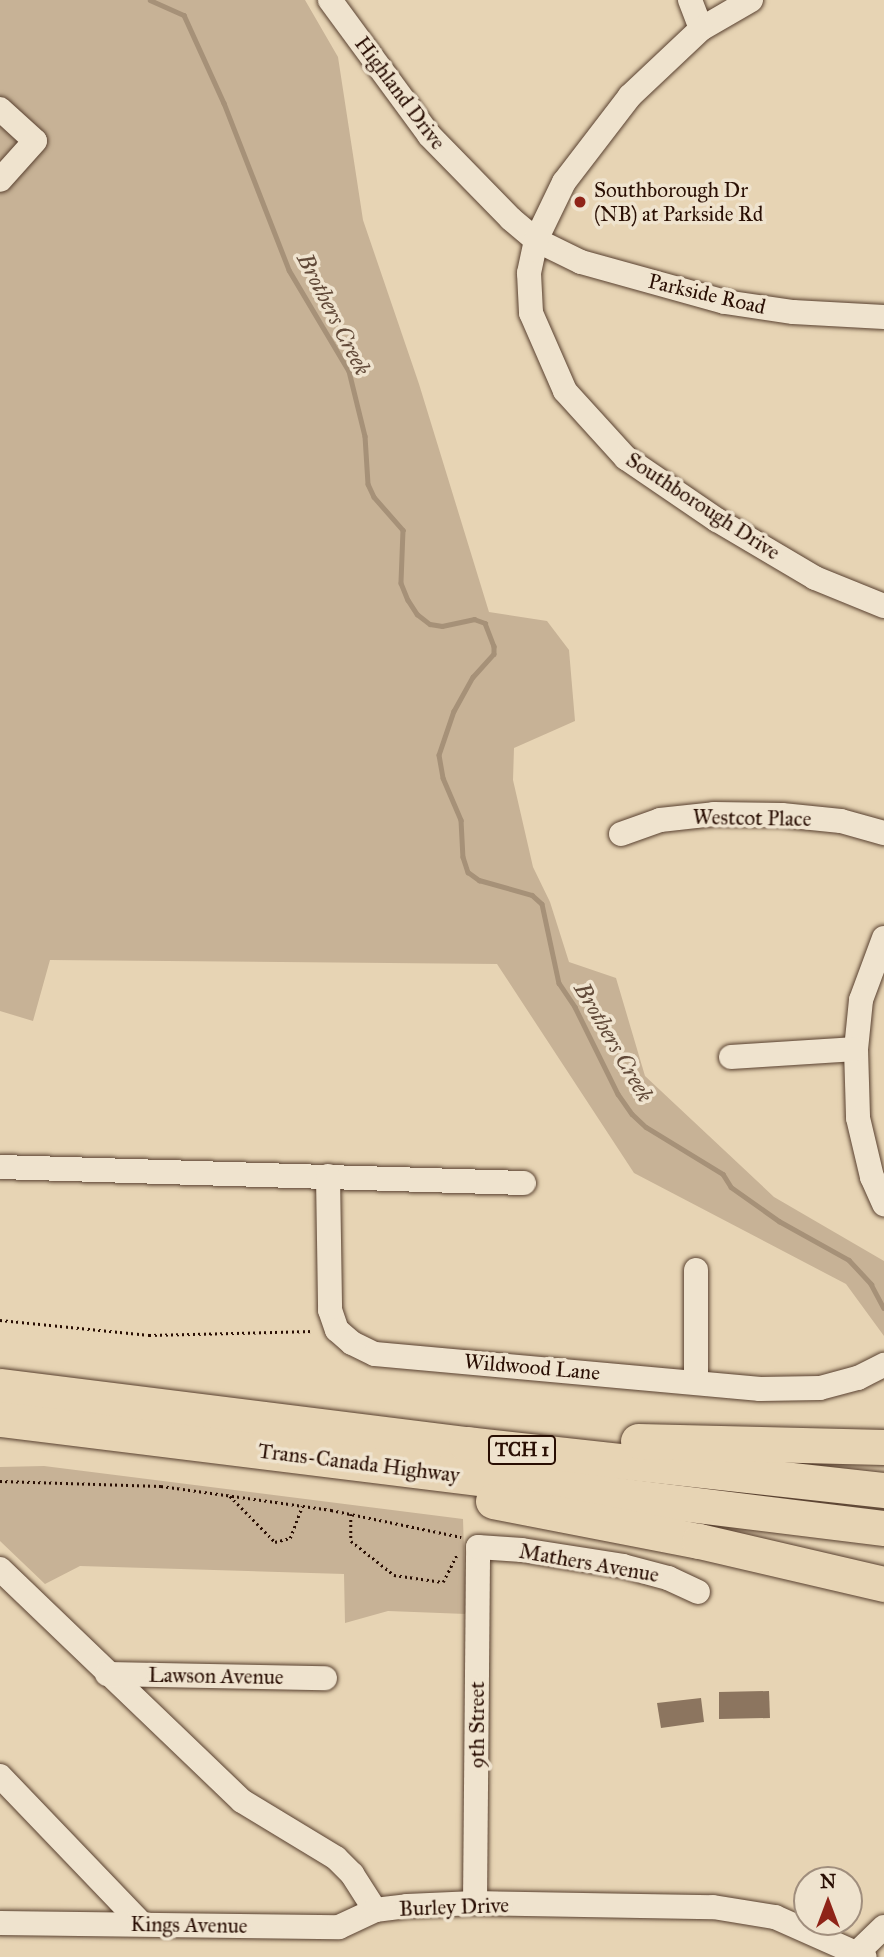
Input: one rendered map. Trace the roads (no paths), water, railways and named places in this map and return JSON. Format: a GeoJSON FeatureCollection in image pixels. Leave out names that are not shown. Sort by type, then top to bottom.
{"type":"FeatureCollection","features":[{"type":"Feature","properties":{"kind":"highway","name":"Trans-Canada Highway"},"geometry":{"type":"LineString","coordinates":[[0,1386],[466,1444],[884,1490]]}},
{"type":"Feature","properties":{"kind":"highway"},"geometry":{"type":"LineString","coordinates":[[160,1404],[635,1441],[884,1447]]}},
{"type":"Feature","properties":{"kind":"highway","name":"Trans-Canada Highway"},"geometry":{"type":"LineString","coordinates":[[0,1419],[884,1528]]}},
{"type":"Feature","properties":{"kind":"highway"},"geometry":{"type":"LineString","coordinates":[[281,1453],[438,1490],[699,1541],[884,1584]]}},
{"type":"Feature","properties":{"kind":"street","name":"Highland Drive"},"geometry":{"type":"LineString","coordinates":[[330,0],[429,135],[536,240]]}},
{"type":"Feature","properties":{"kind":"street"},"geometry":{"type":"LineString","coordinates":[[690,0],[701,29]]}},
{"type":"Feature","properties":{"kind":"street","name":"Southborough Drive"},"geometry":{"type":"LineString","coordinates":[[751,0],[701,29],[629,96],[564,182],[536,240],[528,273],[531,313],[565,391],[626,458],[717,520],[815,578],[884,606]]}},
{"type":"Feature","properties":{"kind":"street"},"geometry":{"type":"LineString","coordinates":[[0,108],[36,141],[0,180]]}},
{"type":"Feature","properties":{"kind":"street","name":"Parkside Road"},"geometry":{"type":"LineString","coordinates":[[536,240],[581,262],[725,302],[793,312],[884,317]]}},
{"type":"Feature","properties":{"kind":"street","name":"Westcot Place"},"geometry":{"type":"LineString","coordinates":[[621,834],[660,820],[714,814],[782,815],[841,821],[884,833]]}},
{"type":"Feature","properties":{"kind":"street"},"geometry":{"type":"LineString","coordinates":[[884,938],[861,1000],[856,1049],[858,1118],[872,1177],[884,1204]]}},
{"type":"Feature","properties":{"kind":"street"},"geometry":{"type":"LineString","coordinates":[[731,1057],[856,1049]]}},
{"type":"Feature","properties":{"kind":"street"},"geometry":{"type":"LineString","coordinates":[[0,1167],[524,1183]]}},
{"type":"Feature","properties":{"kind":"street","name":"Wildwood Lane"},"geometry":{"type":"LineString","coordinates":[[328,1176],[330,1310],[337,1330],[352,1343],[375,1354],[760,1389],[820,1388],[858,1378],[884,1365]]}},
{"type":"Feature","properties":{"kind":"street"},"geometry":{"type":"LineString","coordinates":[[696,1270],[696,1382]]}},
{"type":"Feature","properties":{"kind":"street","name":"Mathers Avenue"},"geometry":{"type":"LineString","coordinates":[[472,1543],[632,1568],[668,1578],[698,1591]]}},
{"type":"Feature","properties":{"kind":"street","name":"9th Street"},"geometry":{"type":"LineString","coordinates":[[472,1543],[475,1903]]}},
{"type":"Feature","properties":{"kind":"street","name":"Burley Drive"},"geometry":{"type":"LineString","coordinates":[[0,1569],[242,1801],[336,1858],[352,1874],[375,1910],[475,1903],[713,1907],[775,1917],[862,1954]]}},
{"type":"Feature","properties":{"kind":"street","name":"Lawson Avenue"},"geometry":{"type":"LineString","coordinates":[[107,1674],[325,1678]]}},
{"type":"Feature","properties":{"kind":"street"},"geometry":{"type":"LineString","coordinates":[[0,1776],[142,1924]]}},
{"type":"Feature","properties":{"kind":"street","name":"Kings Avenue"},"geometry":{"type":"LineString","coordinates":[[0,1923],[339,1927],[375,1910]]}},
{"type":"Feature","properties":{"kind":"street"},"geometry":{"type":"LineString","coordinates":[[862,1954],[884,1927]]}},
{"type":"Feature","properties":{"kind":"waterway","name":"Brothers Creek"},"geometry":{"type":"LineString","coordinates":[[150,0],[184,15],[224,103],[289,270],[349,371],[365,436],[368,484],[374,497],[403,530],[401,583],[408,600],[417,614],[430,624],[442,626],[474,619],[485,623],[494,646],[494,654],[473,677],[454,711],[439,755],[443,778],[461,820],[463,857],[468,872],[479,880],[532,895],[542,904],[559,983],[575,1007],[618,1094],[632,1114],[646,1127],[723,1174],[731,1187],[779,1221],[849,1260],[871,1284],[884,1308]]}},
{"type":"Feature","properties":{"kind":"place","name":"Southborough Dr (NB) at Parkside Rd"},"geometry":{"type":"Point","coordinates":[580,202]}}]}
